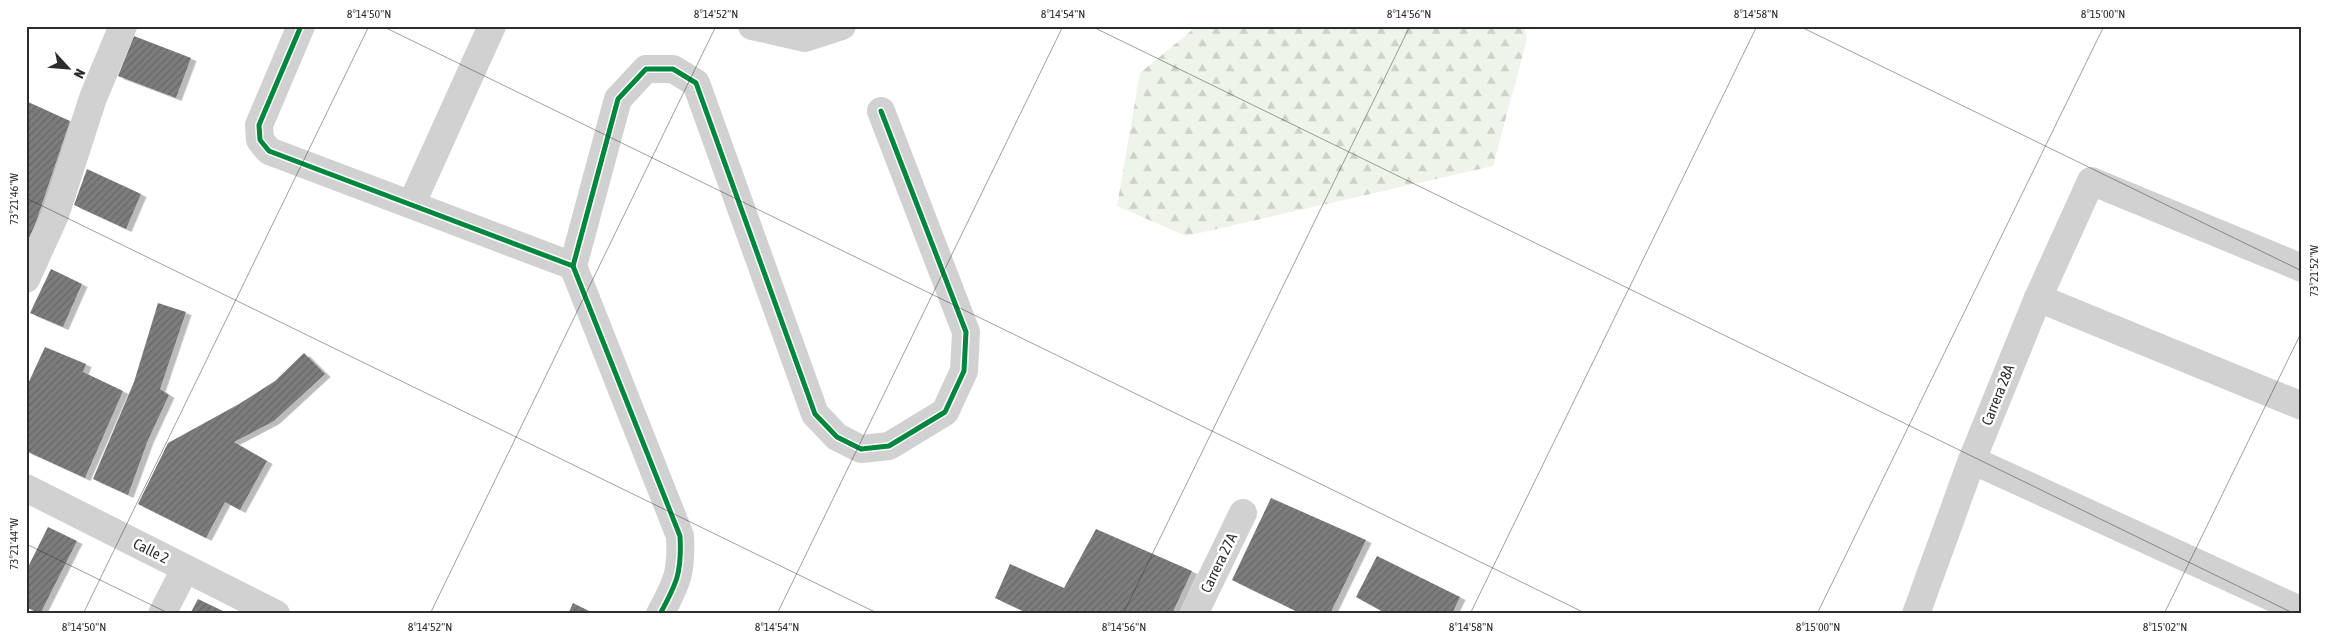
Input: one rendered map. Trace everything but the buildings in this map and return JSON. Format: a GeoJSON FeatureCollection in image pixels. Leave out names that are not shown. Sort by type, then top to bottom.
{"type":"FeatureCollection","features":[{"type":"Feature","properties":{"kind":"street"},"geometry":{"type":"LineString","coordinates":[[26,279],[55,215],[93,98],[123,26]]}},
{"type":"Feature","properties":{"kind":"street"},"geometry":{"type":"LineString","coordinates":[[301,26],[259,125],[260,140],[269,151],[412,203],[573,266]]}},
{"type":"Feature","properties":{"kind":"street"},"geometry":{"type":"LineString","coordinates":[[412,203],[492,26]]}},
{"type":"Feature","properties":{"kind":"street"},"geometry":{"type":"LineString","coordinates":[[752,26],[804,38],[842,26]]}},
{"type":"Feature","properties":{"kind":"street"},"geometry":{"type":"LineString","coordinates":[[660,614],[673,589],[681,563],[680,536],[573,266],[618,99],[646,69],[673,68],[696,83],[815,414],[837,437],[861,449],[889,446],[945,412],[964,371],[966,332],[881,111]]}},
{"type":"Feature","properties":{"kind":"street","name":"Carrera 28A"},"geometry":{"type":"LineString","coordinates":[[1916,614],[1972,460],[2038,298],[2091,181],[2302,268]]}},
{"type":"Feature","properties":{"kind":"street"},"geometry":{"type":"LineString","coordinates":[[2038,298],[2302,406]]}},
{"type":"Feature","properties":{"kind":"street"},"geometry":{"type":"LineString","coordinates":[[1972,460],[2302,611]]}},
{"type":"Feature","properties":{"kind":"street","name":"Calle 2"},"geometry":{"type":"LineString","coordinates":[[26,488],[276,614]]}},
{"type":"Feature","properties":{"kind":"street","name":"Carrera 27A"},"geometry":{"type":"LineString","coordinates":[[1194,614],[1243,513]]}},
{"type":"Feature","properties":{"kind":"street"},"geometry":{"type":"LineString","coordinates":[[162,614],[185,569]]}},
{"type":"Feature","properties":{"kind":"green space"},"geometry":{"type":"Polygon","coordinates":[[[1197,26],[1524,26],[1527,39],[1493,166],[1186,236],[1117,206],[1140,73],[1197,26]]]}},
{"type":"Feature","properties":{"kind":"cycle path"},"geometry":{"type":"LineString","coordinates":[[301,26],[259,125],[260,140],[269,151],[573,266],[680,536],[680,559],[677,577],[671,594],[660,614]]}},
{"type":"Feature","properties":{"kind":"cycle path"},"geometry":{"type":"LineString","coordinates":[[573,266],[618,99],[646,69],[673,69],[696,83],[815,414],[837,437],[861,449],[889,446],[945,412],[964,371],[966,332],[881,111]]}}]}
